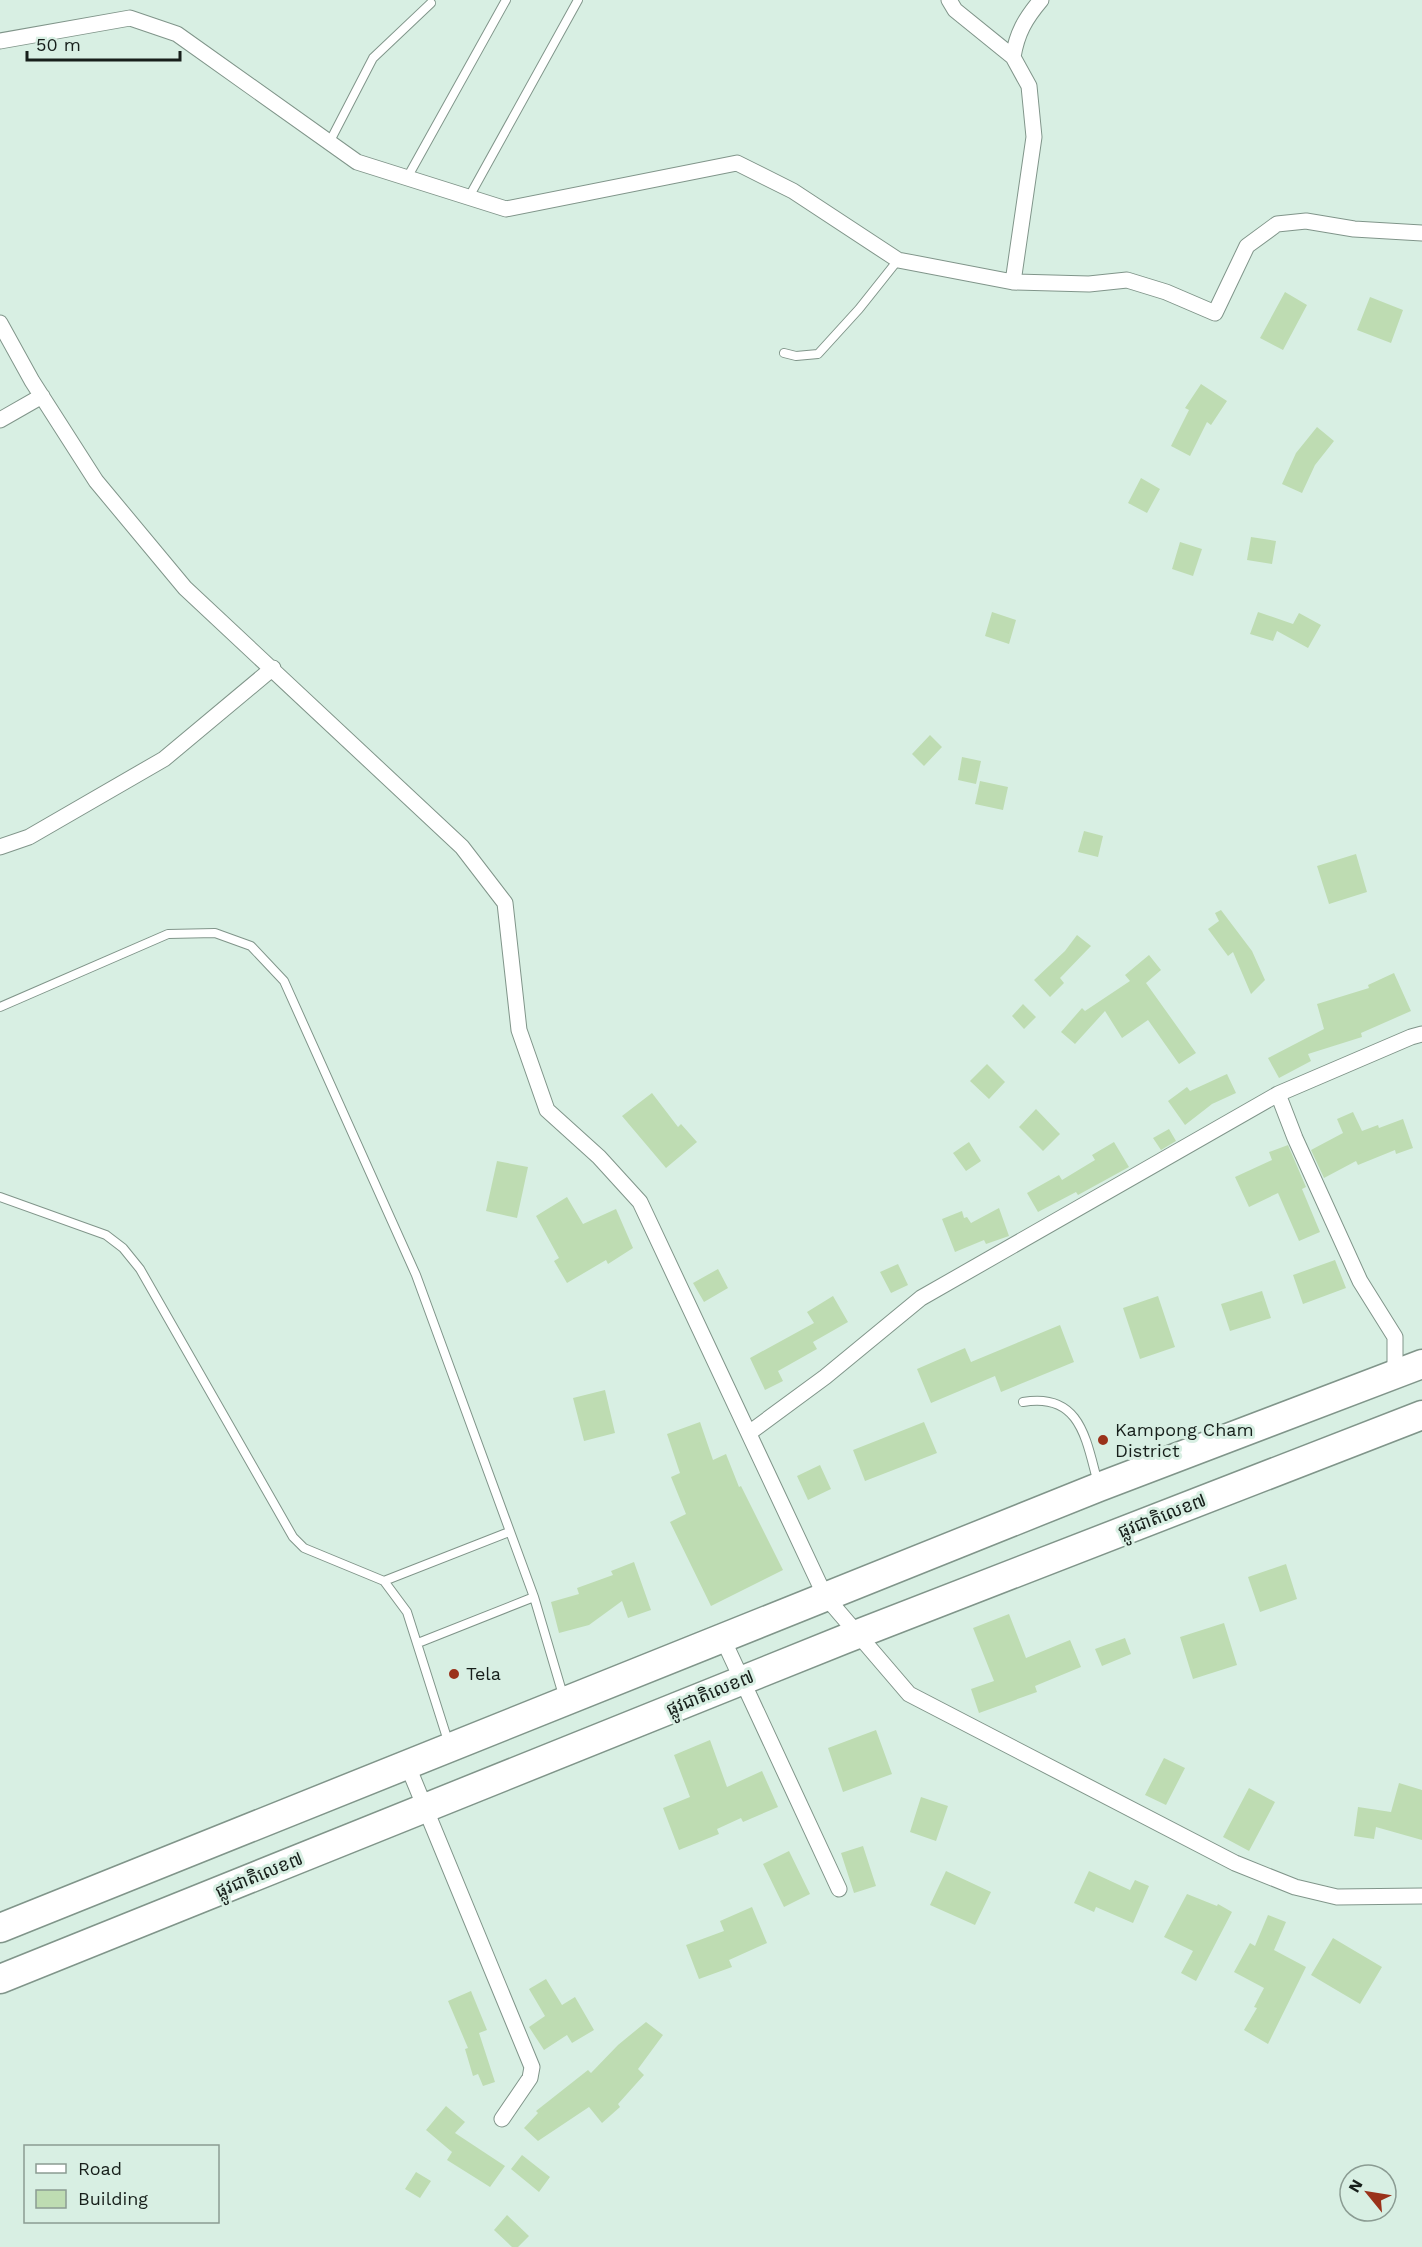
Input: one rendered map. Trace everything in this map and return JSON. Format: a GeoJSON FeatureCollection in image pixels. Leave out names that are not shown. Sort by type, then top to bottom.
{"type":"FeatureCollection","features":[{"type":"Feature","properties":{"kind":"highway"},"geometry":{"type":"LineString","coordinates":[[0,1928],[1099,1487],[1422,1364]]}},
{"type":"Feature","properties":{"kind":"highway","name":"ផ្លូវជាតិលេខ៧"},"geometry":{"type":"LineString","coordinates":[[0,1979],[845,1639],[1422,1415]]}},
{"type":"Feature","properties":{"kind":"street"},"geometry":{"type":"LineString","coordinates":[[949,0],[955,10],[1013,57],[1029,86],[1034,137],[1013,282]]}},
{"type":"Feature","properties":{"kind":"street"},"geometry":{"type":"LineString","coordinates":[[1013,57],[1016,38],[1041,0]]}},
{"type":"Feature","properties":{"kind":"street"},"geometry":{"type":"LineString","coordinates":[[0,41],[130,18],[177,34],[357,162],[506,209],[737,163],[793,191],[898,260],[1013,282],[1089,284],[1127,280],[1215,313],[1247,246],[1277,224],[1306,221],[1354,229],[1422,232]]}},
{"type":"Feature","properties":{"kind":"street"},"geometry":{"type":"LineString","coordinates":[[0,322],[42,396],[96,481],[185,588],[462,847],[505,903],[519,1030],[547,1110],[599,1157],[640,1202],[825,1596],[909,1694],[1235,1863],[1295,1887],[1337,1897],[1422,1896]]}},
{"type":"Feature","properties":{"kind":"street"},"geometry":{"type":"LineString","coordinates":[[0,420],[42,396]]}},
{"type":"Feature","properties":{"kind":"street"},"geometry":{"type":"LineString","coordinates":[[0,847],[29,837],[164,759],[273,668]]}},
{"type":"Feature","properties":{"kind":"street"},"geometry":{"type":"LineString","coordinates":[[749,1432],[825,1377],[921,1298],[1278,1094],[1410,1037],[1422,1034]]}},
{"type":"Feature","properties":{"kind":"street"},"geometry":{"type":"LineString","coordinates":[[1278,1094],[1295,1138],[1360,1281],[1395,1337],[1395,1375]]}},
{"type":"Feature","properties":{"kind":"street"},"geometry":{"type":"LineString","coordinates":[[722,1637],[839,1889]]}},
{"type":"Feature","properties":{"kind":"street"},"geometry":{"type":"LineString","coordinates":[[407,1764],[532,2067],[530,2078],[502,2119]]}},
{"type":"Feature","properties":{"kind":"lane"},"geometry":{"type":"LineString","coordinates":[[406,178],[506,0]]}},
{"type":"Feature","properties":{"kind":"lane"},"geometry":{"type":"LineString","coordinates":[[469,197],[578,0]]}},
{"type":"Feature","properties":{"kind":"lane"},"geometry":{"type":"LineString","coordinates":[[329,143],[373,58],[431,3]]}},
{"type":"Feature","properties":{"kind":"lane"},"geometry":{"type":"LineString","coordinates":[[784,353],[796,356],[818,354],[859,309],[898,260]]}},
{"type":"Feature","properties":{"kind":"lane"},"geometry":{"type":"LineString","coordinates":[[0,1007],[168,934],[215,933],[251,946],[284,981],[411,1264],[534,1597],[565,1702]]}},
{"type":"Feature","properties":{"kind":"lane"},"geometry":{"type":"LineString","coordinates":[[0,1197],[106,1235],[123,1248],[140,1269],[293,1537],[304,1548],[384,1581],[407,1612],[450,1747]]}},
{"type":"Feature","properties":{"kind":"lane"},"geometry":{"type":"LineString","coordinates":[[1023,1402],[1038,1399],[1057,1404],[1071,1413],[1083,1428],[1099,1487]]}},
{"type":"Feature","properties":{"kind":"lane"},"geometry":{"type":"LineString","coordinates":[[384,1581],[509,1532]]}},
{"type":"Feature","properties":{"kind":"lane"},"geometry":{"type":"LineString","coordinates":[[418,1643],[534,1597]]}},
{"type":"Feature","properties":{"kind":"building"},"geometry":{"type":"Polygon","coordinates":[[[1285,292],[1307,305],[1283,350],[1260,338],[1285,292]]]}},
{"type":"Feature","properties":{"kind":"building"},"geometry":{"type":"Polygon","coordinates":[[[1370,297],[1403,310],[1391,343],[1357,330],[1370,297]]]}},
{"type":"Feature","properties":{"kind":"building"},"geometry":{"type":"Polygon","coordinates":[[[1201,384],[1227,401],[1211,425],[1207,422],[1190,456],[1171,446],[1189,410],[1185,408],[1201,384]]]}},
{"type":"Feature","properties":{"kind":"building"},"geometry":{"type":"Polygon","coordinates":[[[1317,427],[1334,441],[1315,465],[1302,493],[1282,484],[1296,453],[1317,427]]]}},
{"type":"Feature","properties":{"kind":"building"},"geometry":{"type":"Polygon","coordinates":[[[1141,478],[1160,489],[1147,513],[1128,503],[1141,478]]]}},
{"type":"Feature","properties":{"kind":"building"},"geometry":{"type":"Polygon","coordinates":[[[1251,537],[1276,541],[1272,564],[1247,560],[1251,537]]]}},
{"type":"Feature","properties":{"kind":"building"},"geometry":{"type":"Polygon","coordinates":[[[1180,542],[1202,549],[1193,576],[1172,569],[1180,542]]]}},
{"type":"Feature","properties":{"kind":"building"},"geometry":{"type":"Polygon","coordinates":[[[992,612],[1016,620],[1009,644],[985,636],[992,612]]]}},
{"type":"Feature","properties":{"kind":"building"},"geometry":{"type":"Polygon","coordinates":[[[1258,612],[1293,624],[1299,613],[1321,625],[1308,648],[1277,631],[1273,641],[1250,634],[1258,612]]]}},
{"type":"Feature","properties":{"kind":"building"},"geometry":{"type":"Polygon","coordinates":[[[930,735],[942,747],[924,766],[912,754],[930,735]]]}},
{"type":"Feature","properties":{"kind":"building"},"geometry":{"type":"Polygon","coordinates":[[[962,757],[981,761],[976,784],[958,780],[962,757]]]}},
{"type":"Feature","properties":{"kind":"building"},"geometry":{"type":"Polygon","coordinates":[[[980,781],[1008,787],[1003,810],[975,804],[980,781]]]}},
{"type":"Feature","properties":{"kind":"building"},"geometry":{"type":"Polygon","coordinates":[[[1084,831],[1103,836],[1098,857],[1078,852],[1084,831]]]}},
{"type":"Feature","properties":{"kind":"building"},"geometry":{"type":"Polygon","coordinates":[[[1356,854],[1367,892],[1329,904],[1317,866],[1356,854]]]}},
{"type":"Feature","properties":{"kind":"building"},"geometry":{"type":"Polygon","coordinates":[[[1221,910],[1252,951],[1265,980],[1251,994],[1233,952],[1228,956],[1208,929],[1219,921],[1215,913],[1221,910]]]}},
{"type":"Feature","properties":{"kind":"building"},"geometry":{"type":"Polygon","coordinates":[[[1077,935],[1091,946],[1060,978],[1064,983],[1050,997],[1034,980],[1065,951],[1077,935]]]}},
{"type":"Feature","properties":{"kind":"building"},"geometry":{"type":"Polygon","coordinates":[[[1149,955],[1161,970],[1146,983],[1196,1053],[1179,1064],[1148,1020],[1122,1038],[1105,1011],[1075,1044],[1061,1032],[1082,1008],[1085,1011],[1130,981],[1125,975],[1149,955]]]}},
{"type":"Feature","properties":{"kind":"building"},"geometry":{"type":"Polygon","coordinates":[[[1394,973],[1411,1011],[1361,1033],[1362,1037],[1308,1054],[1311,1061],[1279,1078],[1268,1058],[1324,1029],[1317,1004],[1369,988],[1368,985],[1394,973]]]}},
{"type":"Feature","properties":{"kind":"building"},"geometry":{"type":"Polygon","coordinates":[[[1023,1004],[1036,1017],[1024,1029],[1012,1016],[1023,1004]]]}},
{"type":"Feature","properties":{"kind":"building"},"geometry":{"type":"Polygon","coordinates":[[[987,1064],[1005,1082],[989,1099],[970,1081],[987,1064]]]}},
{"type":"Feature","properties":{"kind":"building"},"geometry":{"type":"Polygon","coordinates":[[[1227,1074],[1236,1093],[1212,1104],[1185,1125],[1168,1101],[1187,1087],[1190,1091],[1227,1074]]]}},
{"type":"Feature","properties":{"kind":"building"},"geometry":{"type":"Polygon","coordinates":[[[652,1093],[678,1127],[681,1124],[697,1142],[666,1168],[622,1116],[652,1093]]]}},
{"type":"Feature","properties":{"kind":"building"},"geometry":{"type":"Polygon","coordinates":[[[1036,1109],[1060,1134],[1043,1151],[1019,1127],[1036,1109]]]}},
{"type":"Feature","properties":{"kind":"building"},"geometry":{"type":"Polygon","coordinates":[[[1353,1112],[1362,1131],[1378,1125],[1379,1128],[1403,1119],[1413,1148],[1396,1154],[1395,1150],[1358,1165],[1356,1161],[1324,1178],[1311,1150],[1343,1133],[1337,1119],[1353,1112]]]}},
{"type":"Feature","properties":{"kind":"building"},"geometry":{"type":"Polygon","coordinates":[[[1169,1129],[1176,1141],[1161,1150],[1153,1138],[1169,1129]]]}},
{"type":"Feature","properties":{"kind":"building"},"geometry":{"type":"Polygon","coordinates":[[[969,1142],[981,1161],[966,1171],[953,1153],[969,1142]]]}},
{"type":"Feature","properties":{"kind":"building"},"geometry":{"type":"Polygon","coordinates":[[[1114,1142],[1129,1167],[1078,1195],[1076,1192],[1038,1212],[1027,1193],[1059,1175],[1062,1180],[1095,1160],[1092,1155],[1114,1142]]]}},
{"type":"Feature","properties":{"kind":"building"},"geometry":{"type":"Polygon","coordinates":[[[1288,1145],[1306,1187],[1302,1189],[1320,1232],[1299,1241],[1278,1193],[1249,1207],[1235,1177],[1272,1160],[1269,1152],[1288,1145]]]}},
{"type":"Feature","properties":{"kind":"building"},"geometry":{"type":"Polygon","coordinates":[[[497,1161],[528,1167],[517,1218],[486,1211],[497,1161]]]}},
{"type":"Feature","properties":{"kind":"building"},"geometry":{"type":"Polygon","coordinates":[[[567,1197],[583,1224],[616,1209],[633,1248],[608,1264],[606,1260],[567,1283],[554,1261],[559,1258],[536,1216],[567,1197]]]}},
{"type":"Feature","properties":{"kind":"building"},"geometry":{"type":"Polygon","coordinates":[[[999,1208],[1009,1236],[986,1244],[984,1240],[955,1252],[942,1219],[962,1211],[964,1218],[967,1217],[971,1223],[999,1208]]]}},
{"type":"Feature","properties":{"kind":"building"},"geometry":{"type":"Polygon","coordinates":[[[1335,1260],[1346,1288],[1303,1304],[1293,1275],[1335,1260]]]}},
{"type":"Feature","properties":{"kind":"building"},"geometry":{"type":"Polygon","coordinates":[[[898,1264],[908,1285],[891,1293],[880,1272],[898,1264]]]}},
{"type":"Feature","properties":{"kind":"building"},"geometry":{"type":"Polygon","coordinates":[[[718,1269],[728,1288],[704,1302],[693,1283],[718,1269]]]}},
{"type":"Feature","properties":{"kind":"building"},"geometry":{"type":"Polygon","coordinates":[[[1262,1291],[1271,1318],[1230,1331],[1221,1304],[1262,1291]]]}},
{"type":"Feature","properties":{"kind":"building"},"geometry":{"type":"Polygon","coordinates":[[[833,1296],[848,1322],[813,1342],[817,1349],[778,1371],[783,1381],[765,1390],[750,1358],[814,1323],[807,1312],[833,1296]]]}},
{"type":"Feature","properties":{"kind":"building"},"geometry":{"type":"Polygon","coordinates":[[[1158,1296],[1175,1347],[1140,1359],[1123,1308],[1158,1296]]]}},
{"type":"Feature","properties":{"kind":"building"},"geometry":{"type":"Polygon","coordinates":[[[1060,1325],[1074,1362],[1001,1392],[995,1376],[931,1403],[917,1369],[965,1348],[971,1362],[1060,1325]]]}},
{"type":"Feature","properties":{"kind":"building"},"geometry":{"type":"Polygon","coordinates":[[[605,1390],[615,1433],[584,1441],[573,1398],[605,1390]]]}},
{"type":"Feature","properties":{"kind":"building"},"geometry":{"type":"Polygon","coordinates":[[[700,1422],[713,1460],[726,1454],[739,1487],[741,1486],[783,1570],[711,1606],[670,1522],[686,1514],[671,1477],[680,1473],[667,1434],[700,1422]]]}},
{"type":"Feature","properties":{"kind":"building"},"geometry":{"type":"Polygon","coordinates":[[[924,1422],[937,1453],[865,1481],[853,1450],[924,1422]]]}},
{"type":"Feature","properties":{"kind":"building"},"geometry":{"type":"Polygon","coordinates":[[[820,1465],[831,1489],[808,1500],[797,1476],[820,1465]]]}},
{"type":"Feature","properties":{"kind":"building"},"geometry":{"type":"Polygon","coordinates":[[[634,1562],[651,1610],[628,1618],[622,1601],[589,1625],[559,1633],[551,1602],[579,1594],[577,1588],[613,1575],[611,1571],[634,1562]]]}},
{"type":"Feature","properties":{"kind":"building"},"geometry":{"type":"Polygon","coordinates":[[[1286,1564],[1297,1599],[1260,1612],[1248,1577],[1286,1564]]]}},
{"type":"Feature","properties":{"kind":"building"},"geometry":{"type":"Polygon","coordinates":[[[1009,1614],[1026,1658],[1070,1640],[1081,1667],[1035,1686],[1037,1692],[979,1713],[971,1689],[994,1681],[973,1628],[1009,1614]]]}},
{"type":"Feature","properties":{"kind":"building"},"geometry":{"type":"Polygon","coordinates":[[[1224,1623],[1237,1665],[1193,1679],[1180,1637],[1224,1623]]]}},
{"type":"Feature","properties":{"kind":"building"},"geometry":{"type":"Polygon","coordinates":[[[1125,1638],[1131,1654],[1102,1666],[1095,1649],[1125,1638]]]}},
{"type":"Feature","properties":{"kind":"building"},"geometry":{"type":"Polygon","coordinates":[[[876,1730],[892,1774],[843,1792],[828,1748],[876,1730]]]}},
{"type":"Feature","properties":{"kind":"building"},"geometry":{"type":"Polygon","coordinates":[[[710,1740],[727,1787],[762,1771],[778,1807],[743,1822],[741,1818],[717,1829],[719,1834],[679,1850],[663,1808],[690,1797],[674,1755],[710,1740]]]}},
{"type":"Feature","properties":{"kind":"building"},"geometry":{"type":"Polygon","coordinates":[[[1164,1758],[1185,1768],[1166,1805],[1145,1795],[1164,1758]]]}},
{"type":"Feature","properties":{"kind":"building"},"geometry":{"type":"Polygon","coordinates":[[[1399,1783],[1422,1790],[1422,1840],[1376,1827],[1374,1839],[1354,1836],[1358,1807],[1391,1812],[1399,1783]]]}},
{"type":"Feature","properties":{"kind":"building"},"geometry":{"type":"Polygon","coordinates":[[[1249,1788],[1275,1802],[1249,1851],[1223,1837],[1249,1788]]]}},
{"type":"Feature","properties":{"kind":"building"},"geometry":{"type":"Polygon","coordinates":[[[921,1797],[948,1806],[936,1841],[910,1832],[921,1797]]]}},
{"type":"Feature","properties":{"kind":"building"},"geometry":{"type":"Polygon","coordinates":[[[863,1846],[876,1886],[854,1893],[841,1853],[863,1846]]]}},
{"type":"Feature","properties":{"kind":"building"},"geometry":{"type":"Polygon","coordinates":[[[789,1851],[810,1894],[784,1907],[763,1864],[789,1851]]]}},
{"type":"Feature","properties":{"kind":"building"},"geometry":{"type":"Polygon","coordinates":[[[946,1871],[991,1892],[975,1925],[930,1905],[946,1871]]]}},
{"type":"Feature","properties":{"kind":"building"},"geometry":{"type":"Polygon","coordinates":[[[1089,1871],[1130,1890],[1135,1880],[1149,1886],[1133,1923],[1096,1907],[1094,1912],[1074,1903],[1089,1871]]]}},
{"type":"Feature","properties":{"kind":"building"},"geometry":{"type":"Polygon","coordinates":[[[1187,1894],[1217,1906],[1218,1904],[1232,1912],[1196,1981],[1181,1973],[1193,1951],[1164,1937],[1187,1894]]]}},
{"type":"Feature","properties":{"kind":"building"},"geometry":{"type":"Polygon","coordinates":[[[752,1907],[767,1943],[729,1960],[732,1967],[699,1979],[686,1945],[724,1931],[720,1921],[752,1907]]]}},
{"type":"Feature","properties":{"kind":"building"},"geometry":{"type":"Polygon","coordinates":[[[1268,1915],[1286,1922],[1274,1950],[1306,1967],[1268,2044],[1244,2030],[1257,2008],[1254,2007],[1264,1988],[1234,1972],[1250,1943],[1255,1946],[1268,1915]]]}},
{"type":"Feature","properties":{"kind":"building"},"geometry":{"type":"Polygon","coordinates":[[[1333,1938],[1382,1967],[1360,2004],[1311,1975],[1333,1938]]]}},
{"type":"Feature","properties":{"kind":"building"},"geometry":{"type":"Polygon","coordinates":[[[546,1979],[562,2005],[575,1997],[594,2030],[572,2043],[567,2035],[544,2050],[529,2027],[545,2016],[529,1989],[546,1979]]]}},
{"type":"Feature","properties":{"kind":"building"},"geometry":{"type":"Polygon","coordinates":[[[471,1991],[487,2030],[479,2033],[495,2082],[483,2086],[478,2074],[473,2076],[465,2049],[468,2048],[448,2001],[471,1991]]]}},
{"type":"Feature","properties":{"kind":"building"},"geometry":{"type":"Polygon","coordinates":[[[646,2022],[663,2035],[638,2069],[644,2075],[618,2104],[620,2107],[602,2123],[589,2107],[538,2141],[524,2128],[538,2113],[536,2111],[588,2070],[591,2073],[618,2045],[646,2022]]]}},
{"type":"Feature","properties":{"kind":"building"},"geometry":{"type":"Polygon","coordinates":[[[446,2106],[465,2122],[455,2133],[505,2166],[490,2187],[447,2160],[452,2152],[426,2130],[446,2106]]]}},
{"type":"Feature","properties":{"kind":"building"},"geometry":{"type":"Polygon","coordinates":[[[522,2155],[550,2177],[539,2192],[511,2169],[522,2155]]]}},
{"type":"Feature","properties":{"kind":"building"},"geometry":{"type":"Polygon","coordinates":[[[416,2172],[431,2181],[420,2198],[405,2189],[416,2172]]]}},
{"type":"Feature","properties":{"kind":"building"},"geometry":{"type":"Polygon","coordinates":[[[507,2215],[529,2236],[518,2247],[512,2247],[494,2230],[507,2215]]]}},
{"type":"Feature","properties":{"kind":"place","name":"Kampong Cham District"},"geometry":{"type":"Point","coordinates":[1103,1440]}},
{"type":"Feature","properties":{"kind":"place","name":"Tela"},"geometry":{"type":"Point","coordinates":[454,1674]}}]}
